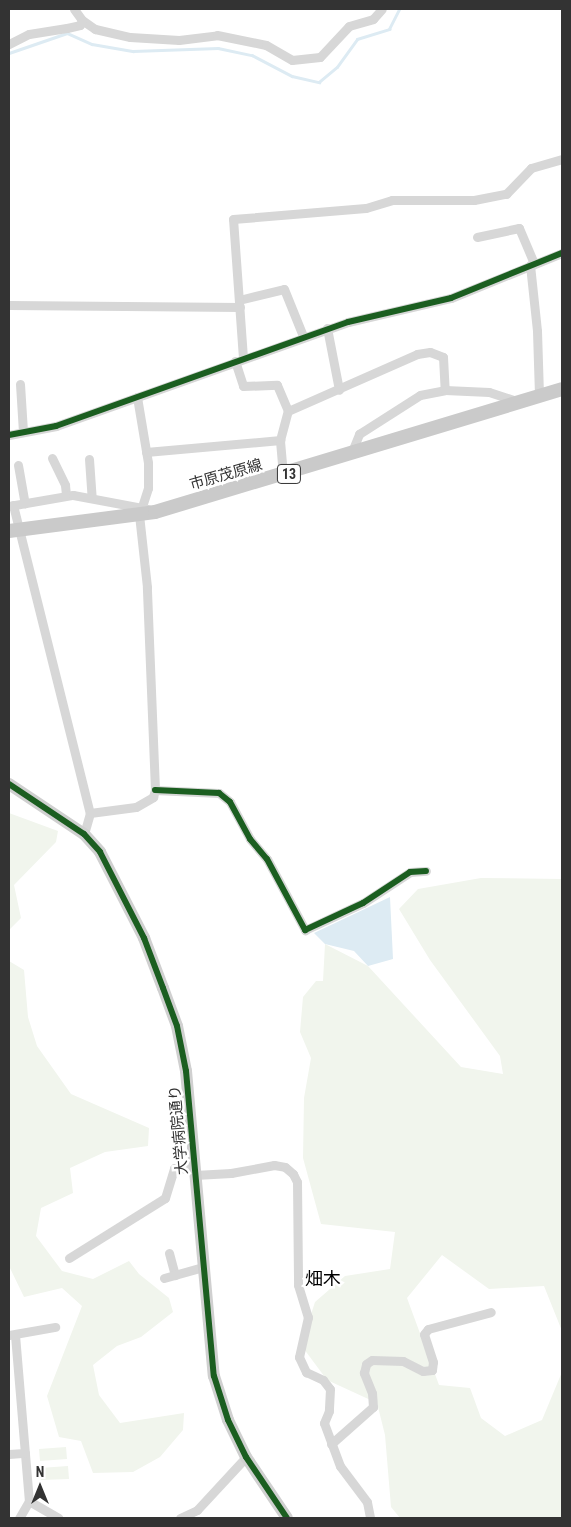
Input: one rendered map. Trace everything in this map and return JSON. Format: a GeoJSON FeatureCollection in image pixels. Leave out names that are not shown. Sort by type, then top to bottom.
{"type":"FeatureCollection","features":[{"type":"Feature","properties":{"kind":"main road","name":"市原茂原線"},"geometry":{"type":"LineString","coordinates":[[14,530],[145,511],[283,475],[517,401],[562,390]]}},
{"type":"Feature","properties":{"kind":"street"},"geometry":{"type":"LineString","coordinates":[[74,9],[82,20],[95,29],[150,40],[217,35],[266,45],[292,60],[308,60],[320,57],[328,51],[349,26],[373,19],[382,9]]}},
{"type":"Feature","properties":{"kind":"street"},"geometry":{"type":"LineString","coordinates":[[9,44],[29,34],[80,25],[82,20]]}},
{"type":"Feature","properties":{"kind":"street"},"geometry":{"type":"LineString","coordinates":[[283,475],[280,440],[288,412],[277,384],[243,386],[239,360],[239,303],[233,219],[366,208],[392,200],[474,200],[506,194],[531,168],[562,159]]}},
{"type":"Feature","properties":{"kind":"street"},"geometry":{"type":"LineString","coordinates":[[477,237],[519,228],[532,265],[537,331],[538,396]]}},
{"type":"Feature","properties":{"kind":"street"},"geometry":{"type":"LineString","coordinates":[[9,435],[56,426],[326,328],[451,298],[562,253]]}},
{"type":"Feature","properties":{"kind":"street"},"geometry":{"type":"LineString","coordinates":[[9,305],[239,303],[284,289],[303,336]]}},
{"type":"Feature","properties":{"kind":"street"},"geometry":{"type":"LineString","coordinates":[[326,328],[339,390]]}},
{"type":"Feature","properties":{"kind":"street"},"geometry":{"type":"LineString","coordinates":[[288,412],[417,354],[430,352],[443,357],[445,390]]}},
{"type":"Feature","properties":{"kind":"street"},"geometry":{"type":"LineString","coordinates":[[20,384],[23,432]]}},
{"type":"Feature","properties":{"kind":"street"},"geometry":{"type":"LineString","coordinates":[[351,454],[359,434],[406,401],[432,391],[489,392],[517,401]]}},
{"type":"Feature","properties":{"kind":"street"},"geometry":{"type":"LineString","coordinates":[[90,813],[136,807],[153,797],[155,790],[145,511],[148,488],[146,452],[137,397]]}},
{"type":"Feature","properties":{"kind":"street"},"geometry":{"type":"LineString","coordinates":[[146,452],[280,440]]}},
{"type":"Feature","properties":{"kind":"street"},"geometry":{"type":"LineString","coordinates":[[52,458],[66,495]]}},
{"type":"Feature","properties":{"kind":"street"},"geometry":{"type":"LineString","coordinates":[[89,459],[92,498]]}},
{"type":"Feature","properties":{"kind":"street"},"geometry":{"type":"LineString","coordinates":[[18,465],[24,503]]}},
{"type":"Feature","properties":{"kind":"street"},"geometry":{"type":"LineString","coordinates":[[84,834],[90,813],[14,530],[11,506],[66,495],[92,498],[145,511]]}},
{"type":"Feature","properties":{"kind":"street","name":"大学病院通り"},"geometry":{"type":"LineString","coordinates":[[9,784],[84,834],[111,869],[144,938],[177,1026],[186,1071],[214,1376],[228,1420],[246,1457],[287,1518]]}},
{"type":"Feature","properties":{"kind":"street"},"geometry":{"type":"LineString","coordinates":[[155,790],[219,793],[230,802],[250,839],[266,859],[304,930],[363,903],[410,872],[426,871]]}},
{"type":"Feature","properties":{"kind":"street"},"geometry":{"type":"LineString","coordinates":[[69,1258],[165,1198],[174,1168],[195,1172],[231,1173],[274,1165],[290,1170],[297,1182],[298,1285],[308,1316],[299,1357],[306,1372],[323,1380],[330,1389],[329,1411],[324,1423],[340,1466],[367,1502],[370,1518]]}},
{"type":"Feature","properties":{"kind":"street"},"geometry":{"type":"LineString","coordinates":[[169,1253],[175,1274]]}},
{"type":"Feature","properties":{"kind":"street"},"geometry":{"type":"LineString","coordinates":[[164,1278],[203,1267]]}},
{"type":"Feature","properties":{"kind":"street"},"geometry":{"type":"LineString","coordinates":[[331,1444],[373,1407],[372,1393],[364,1373],[366,1364],[372,1360],[403,1361],[423,1371],[432,1370],[424,1334],[428,1328],[491,1312]]}},
{"type":"Feature","properties":{"kind":"street"},"geometry":{"type":"LineString","coordinates":[[19,1518],[29,1501],[12,1335],[55,1327]]}},
{"type":"Feature","properties":{"kind":"street"},"geometry":{"type":"LineString","coordinates":[[9,1454],[25,1453]]}},
{"type":"Feature","properties":{"kind":"street"},"geometry":{"type":"LineString","coordinates":[[180,1518],[197,1510],[246,1457]]}},
{"type":"Feature","properties":{"kind":"street"},"geometry":{"type":"LineString","coordinates":[[29,1501],[58,1518]]}},
{"type":"Feature","properties":{"kind":"shaded area"},"geometry":{"type":"Polygon","coordinates":[[[9,813],[58,831],[56,842],[14,885],[21,918],[9,930],[9,813]]]}},
{"type":"Feature","properties":{"kind":"shaded area"},"geometry":{"type":"Polygon","coordinates":[[[481,878],[562,879],[562,1331],[544,1286],[489,1289],[442,1255],[407,1298],[439,1385],[470,1388],[481,1418],[505,1436],[542,1420],[562,1372],[562,1518],[400,1518],[391,1507],[385,1435],[377,1403],[327,1380],[301,1345],[315,1302],[345,1276],[390,1269],[395,1232],[321,1224],[303,1158],[304,1098],[311,1058],[300,1032],[303,997],[316,981],[323,981],[325,944],[368,966],[461,1067],[503,1074],[500,1056],[430,960],[399,909],[418,889],[481,878]]]}},
{"type":"Feature","properties":{"kind":"shaded area"},"geometry":{"type":"Polygon","coordinates":[[[390,897],[393,959],[368,966],[354,951],[325,944],[314,933],[390,897]]]}},
{"type":"Feature","properties":{"kind":"shaded area"},"geometry":{"type":"Polygon","coordinates":[[[9,961],[24,970],[28,1017],[37,1046],[71,1094],[149,1128],[148,1146],[105,1152],[70,1168],[73,1193],[41,1208],[36,1236],[62,1271],[93,1279],[129,1261],[139,1274],[169,1298],[173,1312],[141,1337],[117,1346],[93,1365],[99,1395],[120,1423],[184,1413],[183,1430],[160,1457],[133,1472],[93,1473],[81,1441],[59,1437],[47,1396],[82,1306],[62,1288],[24,1297],[9,1266],[9,961]]]}},
{"type":"Feature","properties":{"kind":"shaded area"},"geometry":{"type":"Polygon","coordinates":[[[66,1447],[67,1459],[40,1461],[39,1449],[66,1447]]]}},
{"type":"Feature","properties":{"kind":"shaded area"},"geometry":{"type":"Polygon","coordinates":[[[68,1466],[69,1479],[41,1480],[40,1468],[68,1466]]]}},
{"type":"Feature","properties":{"kind":"waterway"},"geometry":{"type":"LineString","coordinates":[[9,53],[67,33],[92,44],[133,51],[218,48],[252,55],[292,76],[319,82],[337,67],[357,39],[389,29],[399,9]]}},
{"type":"Feature","properties":{"kind":"cycle path"},"geometry":{"type":"LineString","coordinates":[[9,435],[56,426],[348,322],[451,298],[562,253]]}},
{"type":"Feature","properties":{"kind":"cycle path"},"geometry":{"type":"LineString","coordinates":[[9,784],[84,834],[100,852],[144,938],[163,988],[177,1026],[186,1071],[214,1376],[228,1420],[246,1457],[287,1518]]}},
{"type":"Feature","properties":{"kind":"cycle path"},"geometry":{"type":"LineString","coordinates":[[155,790],[219,793],[230,802],[250,839],[267,859],[305,930],[363,903],[410,872],[426,871]]}},
{"type":"Feature","properties":{"kind":"district","name":"畑木"},"geometry":{"type":"Point","coordinates":[323,1279]}}]}
